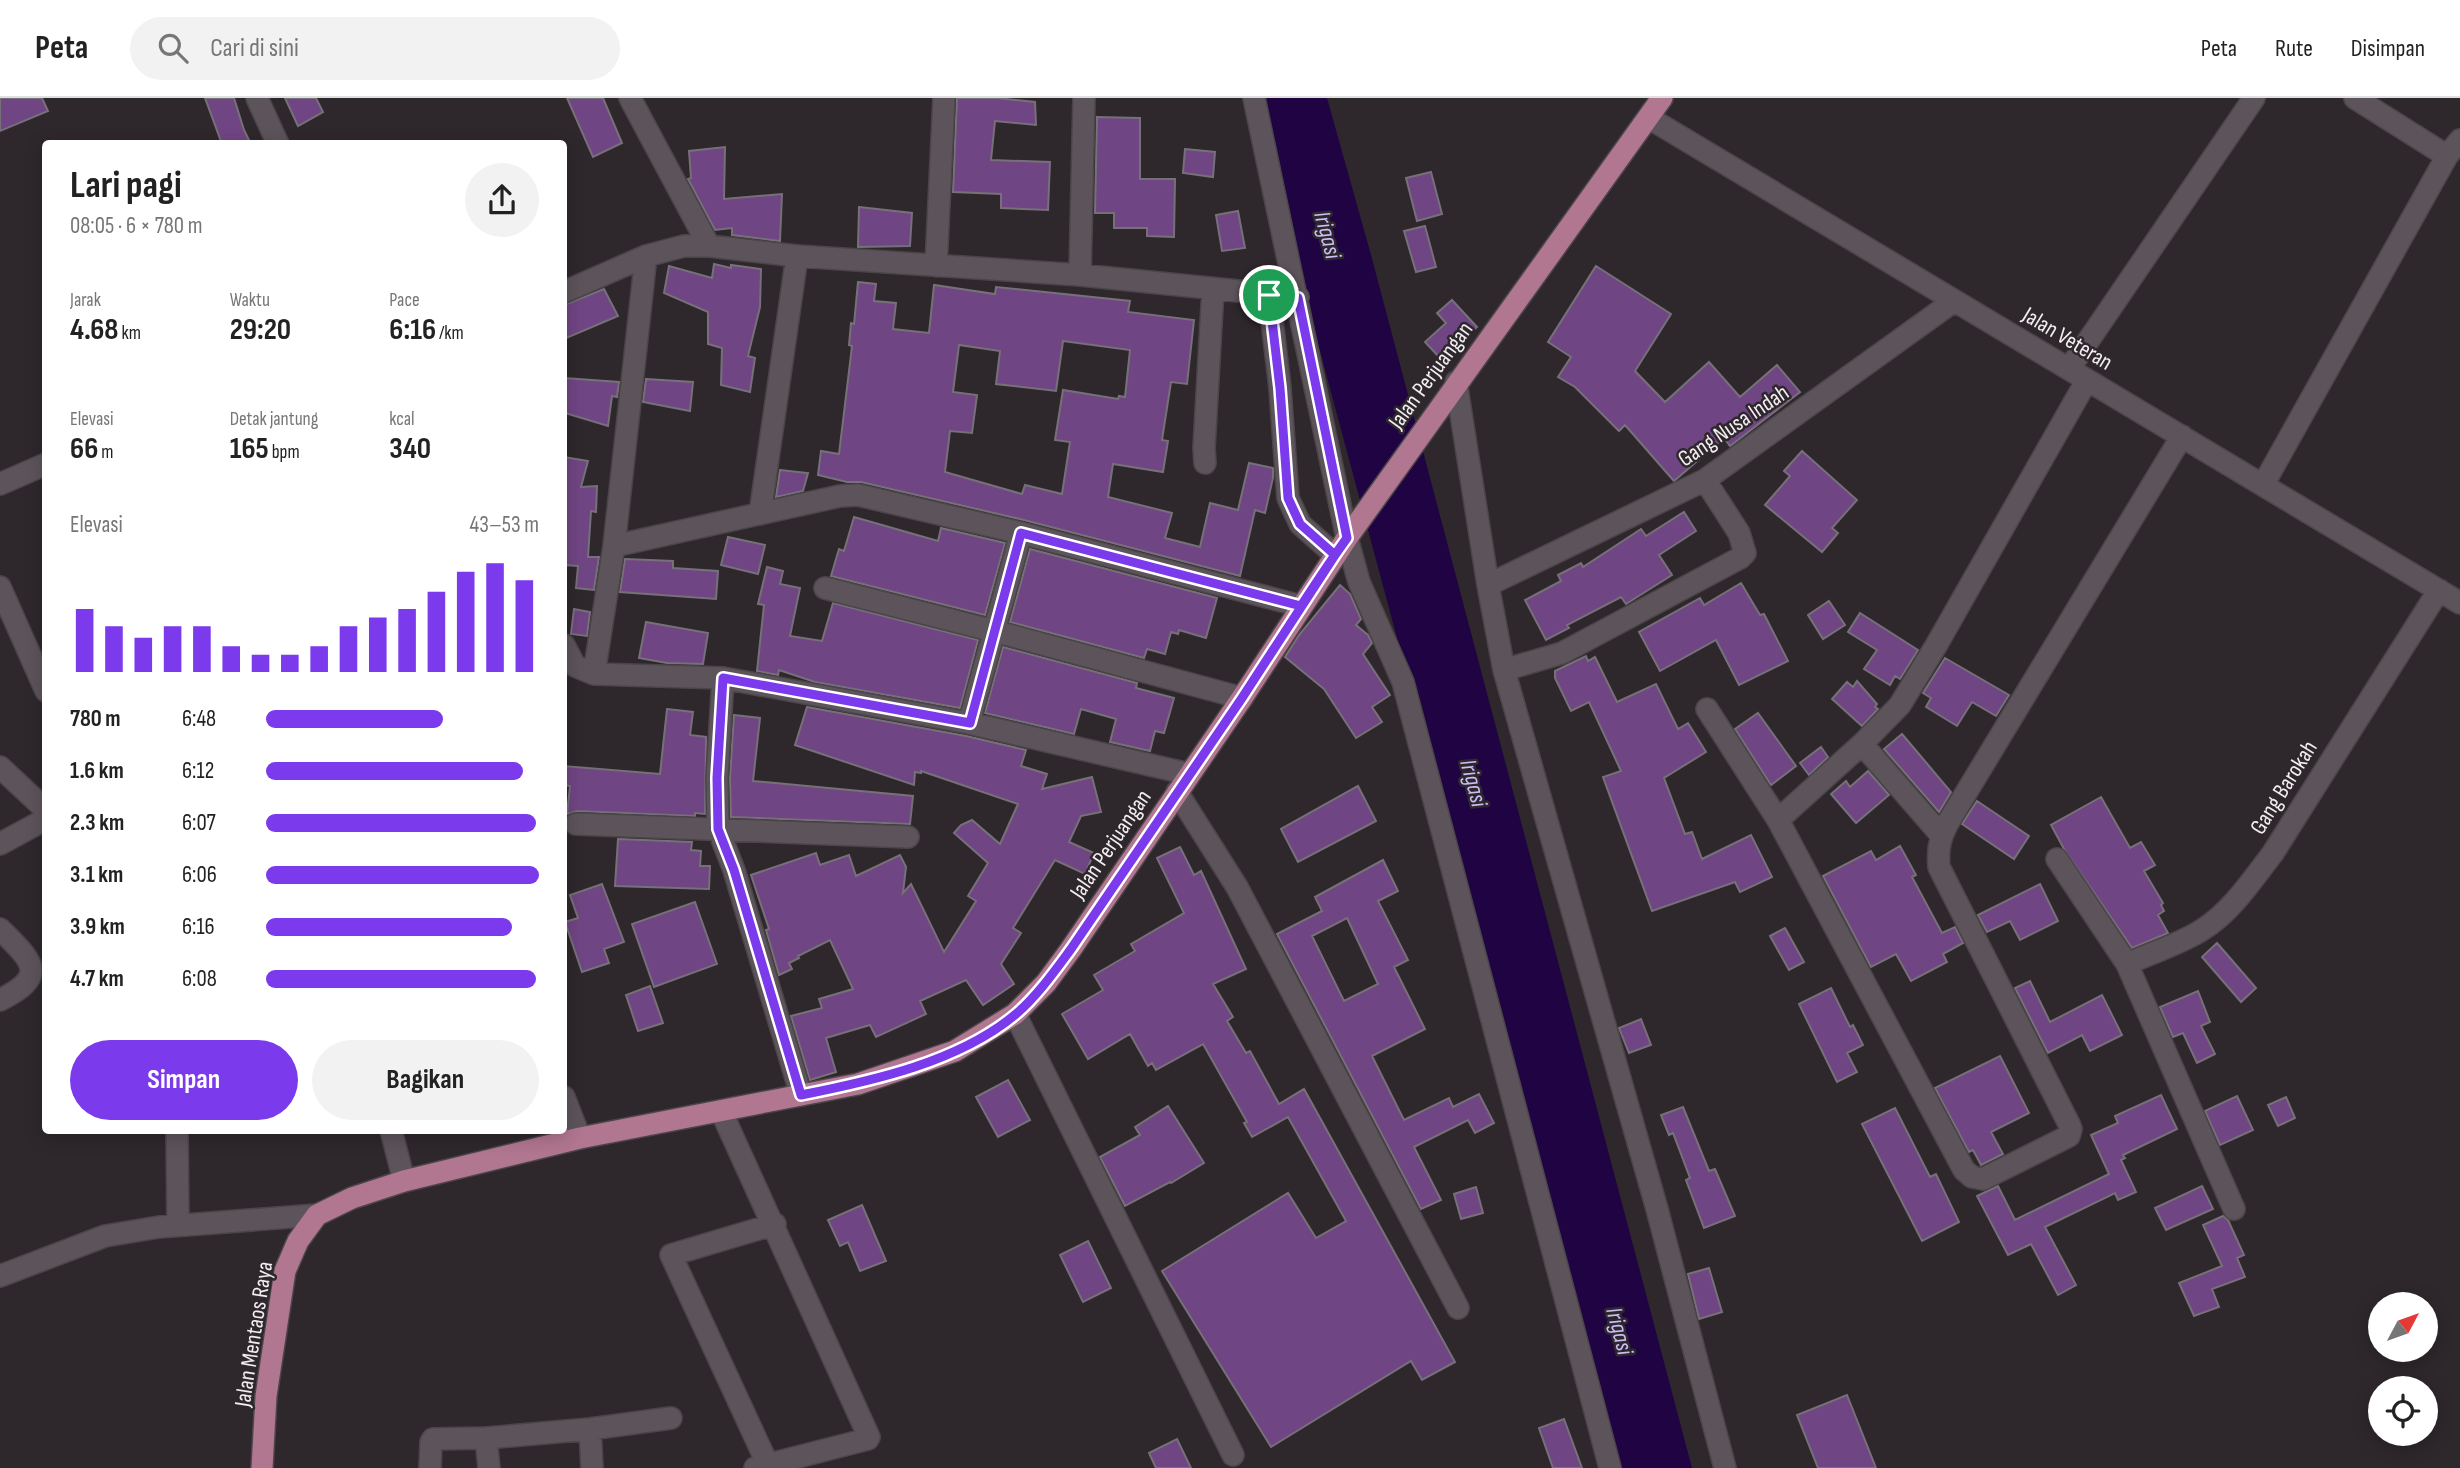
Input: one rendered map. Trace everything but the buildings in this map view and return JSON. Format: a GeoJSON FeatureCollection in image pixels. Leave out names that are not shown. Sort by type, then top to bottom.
{"type":"FeatureCollection","features":[{"type":"Feature","properties":{"kind":"main road","name":"Jalan Perjuangan"},"geometry":{"type":"LineString","coordinates":[[317,1215],[352,1198],[404,1181],[580,1138],[858,1083],[956,1051],[1016,1014],[1046,982],[1071,949],[1242,698],[1335,555],[1662,98]]}},
{"type":"Feature","properties":{"kind":"main road","name":"Jalan Mentaos Raya"},"geometry":{"type":"LineString","coordinates":[[262,1468],[267,1396],[285,1271],[298,1241],[317,1215]]}},
{"type":"Feature","properties":{"kind":"street"},"geometry":{"type":"LineString","coordinates":[[257,98],[276,140]]}},
{"type":"Feature","properties":{"kind":"street"},"geometry":{"type":"LineString","coordinates":[[631,98],[709,246]]}},
{"type":"Feature","properties":{"kind":"street"},"geometry":{"type":"LineString","coordinates":[[936,266],[944,98]]}},
{"type":"Feature","properties":{"kind":"street"},"geometry":{"type":"LineString","coordinates":[[1080,275],[1084,98]]}},
{"type":"Feature","properties":{"kind":"street"},"geometry":{"type":"LineString","coordinates":[[1254,98],[1359,582],[1403,682],[1610,1468]]}},
{"type":"Feature","properties":{"kind":"street"},"geometry":{"type":"LineString","coordinates":[[1778,820],[1862,744],[1900,705],[1937,645],[2078,374],[2253,98]]}},
{"type":"Feature","properties":{"kind":"street"},"geometry":{"type":"LineString","coordinates":[[2263,485],[2454,148],[2355,98]]}},
{"type":"Feature","properties":{"kind":"street","name":"Jalan Veteran"},"geometry":{"type":"LineString","coordinates":[[1649,118],[2454,598]]}},
{"type":"Feature","properties":{"kind":"street"},"geometry":{"type":"LineString","coordinates":[[567,291],[646,256],[684,246],[709,246],[797,256],[1080,275],[1298,298]]}},
{"type":"Feature","properties":{"kind":"street"},"geometry":{"type":"LineString","coordinates":[[594,674],[614,546],[646,256]]}},
{"type":"Feature","properties":{"kind":"street"},"geometry":{"type":"LineString","coordinates":[[760,514],[797,256]]}},
{"type":"Feature","properties":{"kind":"street"},"geometry":{"type":"LineString","coordinates":[[1205,463],[1213,289]]}},
{"type":"Feature","properties":{"kind":"street"},"geometry":{"type":"LineString","coordinates":[[1269,295],[1280,388],[1288,498],[1300,524],[1335,555]]}},
{"type":"Feature","properties":{"kind":"street","name":"Gang Nusa Indah"},"geometry":{"type":"LineString","coordinates":[[1488,585],[1705,480],[1954,300]]}},
{"type":"Feature","properties":{"kind":"street"},"geometry":{"type":"LineString","coordinates":[[1455,384],[1504,670],[1657,1209],[1725,1468]]}},
{"type":"Feature","properties":{"kind":"street"},"geometry":{"type":"LineString","coordinates":[[1706,709],[1778,820],[1964,1170],[1972,1177],[1983,1179],[2069,1136],[2071,1129],[1940,867],[1937,850],[1941,835],[2182,436]]}},
{"type":"Feature","properties":{"kind":"street"},"geometry":{"type":"LineString","coordinates":[[0,484],[42,466]]}},
{"type":"Feature","properties":{"kind":"street"},"geometry":{"type":"LineString","coordinates":[[1504,670],[1562,653],[1740,558],[1745,552],[1739,533],[1705,480]]}},
{"type":"Feature","properties":{"kind":"street"},"geometry":{"type":"LineString","coordinates":[[614,546],[840,496],[858,495],[1021,533],[1301,606]]}},
{"type":"Feature","properties":{"kind":"street"},"geometry":{"type":"LineString","coordinates":[[970,723],[1021,533]]}},
{"type":"Feature","properties":{"kind":"street"},"geometry":{"type":"LineString","coordinates":[[0,587],[42,682]]}},
{"type":"Feature","properties":{"kind":"street"},"geometry":{"type":"LineString","coordinates":[[825,588],[1242,698]]}},
{"type":"Feature","properties":{"kind":"street","name":"Gang Barokah"},"geometry":{"type":"LineString","coordinates":[[2127,964],[2202,930],[2222,914],[2246,888],[2454,598]]}},
{"type":"Feature","properties":{"kind":"street"},"geometry":{"type":"LineString","coordinates":[[567,651],[575,666],[594,674],[723,678],[970,723],[1189,774]]}},
{"type":"Feature","properties":{"kind":"street"},"geometry":{"type":"LineString","coordinates":[[723,678],[717,778],[718,829],[734,870],[801,1095]]}},
{"type":"Feature","properties":{"kind":"street"},"geometry":{"type":"LineString","coordinates":[[1862,744],[1941,835]]}},
{"type":"Feature","properties":{"kind":"street"},"geometry":{"type":"LineString","coordinates":[[0,767],[42,806]]}},
{"type":"Feature","properties":{"kind":"street"},"geometry":{"type":"LineString","coordinates":[[1177,792],[1237,887],[1458,1308]]}},
{"type":"Feature","properties":{"kind":"street"},"geometry":{"type":"LineString","coordinates":[[0,844],[42,821]]}},
{"type":"Feature","properties":{"kind":"street"},"geometry":{"type":"LineString","coordinates":[[576,824],[908,837]]}},
{"type":"Feature","properties":{"kind":"street"},"geometry":{"type":"LineString","coordinates":[[2057,859],[2127,964],[2234,1209]]}},
{"type":"Feature","properties":{"kind":"street"},"geometry":{"type":"LineString","coordinates":[[0,929],[29,960],[32,970],[27,984],[0,1000]]}},
{"type":"Feature","properties":{"kind":"street"},"geometry":{"type":"LineString","coordinates":[[1016,1014],[1233,1455]]}},
{"type":"Feature","properties":{"kind":"street"},"geometry":{"type":"LineString","coordinates":[[567,1105],[580,1138]]}},
{"type":"Feature","properties":{"kind":"street"},"geometry":{"type":"LineString","coordinates":[[722,1111],[775,1224],[869,1437],[761,1466],[671,1255],[775,1224]]}},
{"type":"Feature","properties":{"kind":"street"},"geometry":{"type":"LineString","coordinates":[[177,1134],[178,1225]]}},
{"type":"Feature","properties":{"kind":"street"},"geometry":{"type":"LineString","coordinates":[[392,1134],[404,1181]]}},
{"type":"Feature","properties":{"kind":"street"},"geometry":{"type":"LineString","coordinates":[[0,1276],[105,1236],[178,1225],[317,1215]]}},
{"type":"Feature","properties":{"kind":"street"},"geometry":{"type":"LineString","coordinates":[[430,1468],[433,1439],[486,1438],[590,1429],[671,1418]]}},
{"type":"Feature","properties":{"kind":"street"},"geometry":{"type":"LineString","coordinates":[[590,1429],[592,1468]]}},
{"type":"Feature","properties":{"kind":"street"},"geometry":{"type":"LineString","coordinates":[[486,1438],[489,1468]]}},
{"type":"Feature","properties":{"kind":"water","name":"Irigasi"},"geometry":{"type":"Polygon","coordinates":[[[1252,98],[1327,98],[1692,1468],[1620,1468],[1252,98]]]}},
{"type":"Feature","properties":{"kind":"route"},"geometry":{"type":"LineString","coordinates":[[1269,295],[1280,388],[1288,498],[1300,524],[1335,555],[1242,698],[1071,949],[1046,982],[1016,1014],[956,1051],[858,1083],[801,1095],[734,870],[718,829],[717,778],[723,678],[970,723],[1021,533],[1301,606],[1311,590],[1335,555],[1347,538],[1298,298],[1269,295]]}}]}
